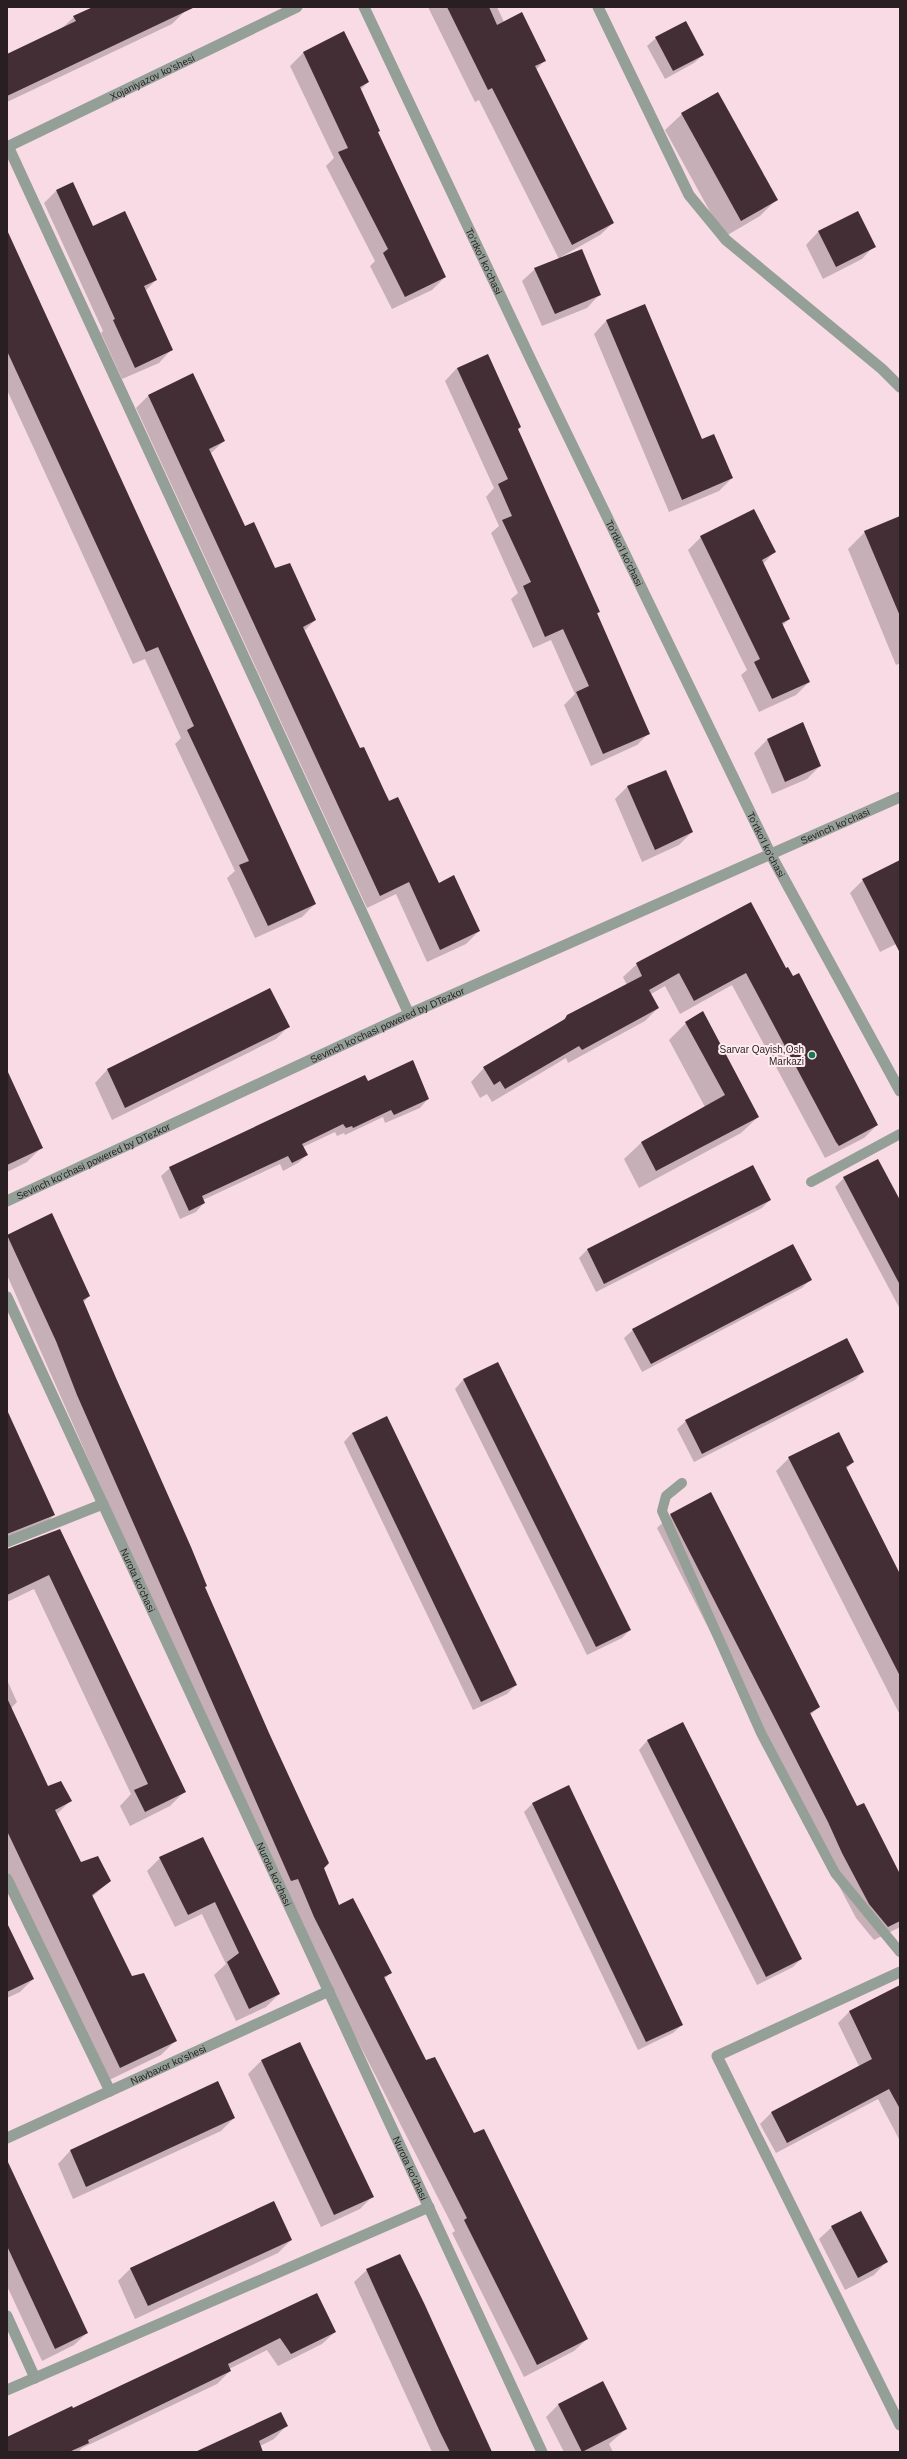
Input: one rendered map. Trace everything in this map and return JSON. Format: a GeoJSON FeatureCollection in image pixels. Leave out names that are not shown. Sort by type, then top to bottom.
{"type":"FeatureCollection","features":[{"type":"Feature","properties":{"kind":"street","name":"Xojaniyazov ko'shesi"},"geometry":{"type":"LineString","coordinates":[[8,146],[297,7]]}},
{"type":"Feature","properties":{"kind":"street","name":"To'rtko'l ko'chasi"},"geometry":{"type":"LineString","coordinates":[[364,7],[532,362],[771,855],[900,1091]]}},
{"type":"Feature","properties":{"kind":"street"},"geometry":{"type":"LineString","coordinates":[[598,7],[689,195],[726,240],[882,369],[900,387]]}},
{"type":"Feature","properties":{"kind":"street"},"geometry":{"type":"LineString","coordinates":[[8,146],[409,1014]]}},
{"type":"Feature","properties":{"kind":"street","name":"Sevinch ko'chasi"},"geometry":{"type":"LineString","coordinates":[[771,855],[900,797]]}},
{"type":"Feature","properties":{"kind":"street","name":"Sevinch ko'chasi powered by DTezkor"},"geometry":{"type":"LineString","coordinates":[[7,1201],[409,1014],[771,855]]}},
{"type":"Feature","properties":{"kind":"street","name":"Nurota ko'chasi"},"geometry":{"type":"LineString","coordinates":[[7,1297],[542,2452]]}},
{"type":"Feature","properties":{"kind":"street"},"geometry":{"type":"LineString","coordinates":[[7,1542],[103,1504]]}},
{"type":"Feature","properties":{"kind":"street"},"geometry":{"type":"LineString","coordinates":[[7,1879],[110,2091]]}},
{"type":"Feature","properties":{"kind":"street"},"geometry":{"type":"LineString","coordinates":[[900,1972],[717,2056],[900,2425]]}},
{"type":"Feature","properties":{"kind":"street","name":"Navbaxor ko'shesi"},"geometry":{"type":"LineString","coordinates":[[7,2138],[329,1991]]}},
{"type":"Feature","properties":{"kind":"street"},"geometry":{"type":"LineString","coordinates":[[7,2390],[429,2206]]}},
{"type":"Feature","properties":{"kind":"street"},"geometry":{"type":"LineString","coordinates":[[7,2316],[35,2378]]}},
{"type":"Feature","properties":{"kind":"lane"},"geometry":{"type":"LineString","coordinates":[[811,1182],[900,1134]]}},
{"type":"Feature","properties":{"kind":"lane"},"geometry":{"type":"LineString","coordinates":[[682,1483],[666,1496],[662,1511],[761,1733],[835,1873],[900,1952]]}},
{"type":"Feature","properties":{"kind":"building"},"geometry":{"type":"Polygon","coordinates":[[[93,7],[195,7],[7,96],[7,54],[76,21],[73,16],[93,7]]]}},
{"type":"Feature","properties":{"kind":"building"},"geometry":{"type":"Polygon","coordinates":[[[447,7],[489,7],[497,25],[522,12],[546,61],[535,66],[614,223],[572,245],[492,88],[488,90],[447,7]]]}},
{"type":"Feature","properties":{"kind":"building"},"geometry":{"type":"Polygon","coordinates":[[[686,21],[704,55],[673,71],[655,37],[686,21]]]}},
{"type":"Feature","properties":{"kind":"building"},"geometry":{"type":"Polygon","coordinates":[[[344,31],[369,82],[360,87],[380,131],[378,132],[446,277],[405,297],[383,253],[388,249],[338,152],[348,148],[303,52],[344,31]]]}},
{"type":"Feature","properties":{"kind":"building"},"geometry":{"type":"Polygon","coordinates":[[[718,92],[778,200],[741,221],[681,113],[718,92]]]}},
{"type":"Feature","properties":{"kind":"building"},"geometry":{"type":"Polygon","coordinates":[[[73,182],[93,226],[125,211],[157,280],[144,286],[173,350],[135,368],[113,320],[115,319],[56,190],[73,182]]]}},
{"type":"Feature","properties":{"kind":"building"},"geometry":{"type":"Polygon","coordinates":[[[858,211],[876,247],[836,267],[818,231],[858,211]]]}},
{"type":"Feature","properties":{"kind":"building"},"geometry":{"type":"Polygon","coordinates":[[[7,230],[316,904],[268,926],[239,865],[249,861],[187,730],[194,726],[158,647],[146,652],[7,351],[7,230]]]}},
{"type":"Feature","properties":{"kind":"building"},"geometry":{"type":"Polygon","coordinates":[[[582,249],[601,295],[555,314],[534,268],[582,249]]]}},
{"type":"Feature","properties":{"kind":"building"},"geometry":{"type":"Polygon","coordinates":[[[645,304],[702,439],[714,434],[733,478],[682,500],[606,320],[645,304]]]}},
{"type":"Feature","properties":{"kind":"building"},"geometry":{"type":"Polygon","coordinates":[[[488,354],[521,427],[518,429],[600,612],[597,613],[650,734],[603,754],[576,692],[589,686],[563,629],[545,637],[523,586],[531,582],[502,520],[512,516],[498,484],[508,479],[457,368],[488,354]]]}},
{"type":"Feature","properties":{"kind":"building"},"geometry":{"type":"Polygon","coordinates":[[[193,373],[225,441],[209,449],[245,526],[254,522],[275,568],[290,563],[316,620],[303,627],[360,748],[364,747],[389,801],[398,797],[439,883],[454,875],[480,931],[440,950],[409,882],[380,896],[148,395],[193,373]]]}},
{"type":"Feature","properties":{"kind":"building"},"geometry":{"type":"Polygon","coordinates":[[[754,509],[776,552],[762,560],[790,619],[782,623],[810,682],[772,699],[754,662],[760,659],[700,536],[754,509]]]}},
{"type":"Feature","properties":{"kind":"building"},"geometry":{"type":"Polygon","coordinates":[[[900,516],[900,616],[864,531],[900,516]]]}},
{"type":"Feature","properties":{"kind":"building"},"geometry":{"type":"Polygon","coordinates":[[[803,722],[821,766],[785,782],[767,739],[803,722]]]}},
{"type":"Feature","properties":{"kind":"building"},"geometry":{"type":"Polygon","coordinates":[[[666,770],[693,832],[655,850],[627,786],[666,770]]]}},
{"type":"Feature","properties":{"kind":"building"},"geometry":{"type":"Polygon","coordinates":[[[900,860],[900,953],[862,879],[900,860]]]}},
{"type":"Feature","properties":{"kind":"building"},"geometry":{"type":"Polygon","coordinates":[[[751,902],[786,968],[788,967],[793,976],[799,973],[878,1125],[839,1146],[746,973],[694,1001],[679,973],[649,990],[659,1008],[582,1050],[579,1046],[505,1089],[500,1081],[494,1085],[483,1067],[565,1019],[567,1015],[642,976],[636,963],[751,902]]]}},
{"type":"Feature","properties":{"kind":"building"},"geometry":{"type":"Polygon","coordinates":[[[270,988],[290,1027],[125,1108],[107,1069],[270,988]]]}},
{"type":"Feature","properties":{"kind":"building"},"geometry":{"type":"Polygon","coordinates":[[[703,1011],[759,1117],[656,1171],[641,1142],[725,1095],[685,1022],[703,1011]]]}},
{"type":"Feature","properties":{"kind":"building"},"geometry":{"type":"Polygon","coordinates":[[[413,1060],[429,1099],[394,1115],[391,1110],[353,1128],[352,1126],[346,1128],[343,1124],[302,1144],[308,1155],[292,1163],[288,1156],[202,1196],[205,1203],[189,1211],[169,1167],[365,1075],[368,1081],[413,1060]]]}},
{"type":"Feature","properties":{"kind":"building"},"geometry":{"type":"Polygon","coordinates":[[[7,1070],[43,1148],[7,1165],[7,1070]]]}},
{"type":"Feature","properties":{"kind":"building"},"geometry":{"type":"Polygon","coordinates":[[[878,1159],[900,1200],[900,1285],[843,1177],[878,1159]]]}},
{"type":"Feature","properties":{"kind":"building"},"geometry":{"type":"Polygon","coordinates":[[[753,1165],[771,1200],[604,1284],[587,1249],[753,1165]]]}},
{"type":"Feature","properties":{"kind":"building"},"geometry":{"type":"Polygon","coordinates":[[[52,1213],[90,1296],[83,1300],[191,1547],[207,1586],[205,1587],[269,1733],[329,1863],[324,1868],[339,1905],[353,1898],[392,1973],[384,1977],[426,2060],[435,2057],[474,2133],[484,2129],[588,2339],[537,2365],[464,2220],[467,2218],[314,1917],[298,1879],[291,1881],[77,1395],[56,1341],[7,1235],[52,1213]]]}},
{"type":"Feature","properties":{"kind":"building"},"geometry":{"type":"Polygon","coordinates":[[[793,1244],[812,1280],[651,1364],[632,1329],[793,1244]]]}},
{"type":"Feature","properties":{"kind":"building"},"geometry":{"type":"Polygon","coordinates":[[[847,1338],[864,1372],[702,1454],[685,1420],[847,1338]]]}},
{"type":"Feature","properties":{"kind":"building"},"geometry":{"type":"Polygon","coordinates":[[[498,1362],[631,1630],[596,1647],[463,1379],[498,1362]]]}},
{"type":"Feature","properties":{"kind":"building"},"geometry":{"type":"Polygon","coordinates":[[[7,1410],[55,1515],[7,1534],[7,1410]]]}},
{"type":"Feature","properties":{"kind":"building"},"geometry":{"type":"Polygon","coordinates":[[[387,1416],[517,1685],[481,1702],[352,1433],[387,1416]]]}},
{"type":"Feature","properties":{"kind":"building"},"geometry":{"type":"Polygon","coordinates":[[[839,1432],[854,1462],[846,1467],[900,1574],[900,1676],[788,1457],[839,1432]]]}},
{"type":"Feature","properties":{"kind":"building"},"geometry":{"type":"Polygon","coordinates":[[[711,1492],[820,1707],[810,1713],[857,1806],[864,1803],[900,1874],[900,1921],[888,1927],[869,1904],[842,1853],[828,1822],[670,1514],[711,1492]]]}},
{"type":"Feature","properties":{"kind":"building"},"geometry":{"type":"Polygon","coordinates":[[[60,1529],[186,1792],[145,1812],[134,1790],[148,1784],[49,1575],[7,1595],[7,1549],[60,1529]]]}},
{"type":"Feature","properties":{"kind":"building"},"geometry":{"type":"Polygon","coordinates":[[[7,1698],[48,1786],[61,1781],[72,1801],[55,1810],[81,1862],[98,1856],[111,1881],[92,1895],[132,1976],[144,1973],[177,2041],[120,2068],[7,1831],[7,1698]]]}},
{"type":"Feature","properties":{"kind":"building"},"geometry":{"type":"Polygon","coordinates":[[[683,1722],[802,1959],[766,1977],[647,1740],[683,1722]]]}},
{"type":"Feature","properties":{"kind":"building"},"geometry":{"type":"Polygon","coordinates":[[[569,1785],[683,2025],[646,2042],[532,1803],[569,1785]]]}},
{"type":"Feature","properties":{"kind":"building"},"geometry":{"type":"Polygon","coordinates":[[[203,1837],[280,1994],[249,2009],[227,1962],[239,1953],[215,1902],[188,1915],[159,1857],[203,1837]]]}},
{"type":"Feature","properties":{"kind":"building"},"geometry":{"type":"Polygon","coordinates":[[[7,1923],[34,1979],[7,1992],[7,1923]]]}},
{"type":"Feature","properties":{"kind":"building"},"geometry":{"type":"Polygon","coordinates":[[[900,1985],[900,2109],[889,2089],[787,2143],[771,2112],[872,2059],[849,2011],[900,1985]]]}},
{"type":"Feature","properties":{"kind":"building"},"geometry":{"type":"Polygon","coordinates":[[[300,2042],[374,2197],[334,2215],[261,2060],[300,2042]]]}},
{"type":"Feature","properties":{"kind":"building"},"geometry":{"type":"Polygon","coordinates":[[[218,2081],[235,2118],[86,2187],[70,2150],[218,2081]]]}},
{"type":"Feature","properties":{"kind":"building"},"geometry":{"type":"Polygon","coordinates":[[[7,2160],[88,2333],[55,2349],[7,2246],[7,2160]]]}},
{"type":"Feature","properties":{"kind":"building"},"geometry":{"type":"Polygon","coordinates":[[[274,2201],[292,2240],[148,2306],[130,2268],[274,2201]]]}},
{"type":"Feature","properties":{"kind":"building"},"geometry":{"type":"Polygon","coordinates":[[[861,2211],[888,2262],[858,2278],[831,2226],[861,2211]]]}},
{"type":"Feature","properties":{"kind":"building"},"geometry":{"type":"Polygon","coordinates":[[[400,2254],[492,2452],[450,2452],[440,2432],[366,2269],[400,2254]]]}},
{"type":"Feature","properties":{"kind":"building"},"geometry":{"type":"Polygon","coordinates":[[[317,2293],[336,2332],[291,2354],[280,2338],[228,2364],[231,2371],[88,2440],[89,2443],[69,2452],[7,2452],[7,2437],[72,2406],[73,2408],[317,2293]]]}},
{"type":"Feature","properties":{"kind":"building"},"geometry":{"type":"Polygon","coordinates":[[[603,2381],[627,2429],[582,2452],[558,2404],[603,2381]]]}},
{"type":"Feature","properties":{"kind":"building"},"geometry":{"type":"Polygon","coordinates":[[[281,2412],[288,2426],[259,2441],[263,2452],[195,2452],[281,2412]]]}},
{"type":"Feature","properties":{"kind":"place","name":"Sarvar Qayish,Osh Markazi"},"geometry":{"type":"Point","coordinates":[812,1055]}}]}
